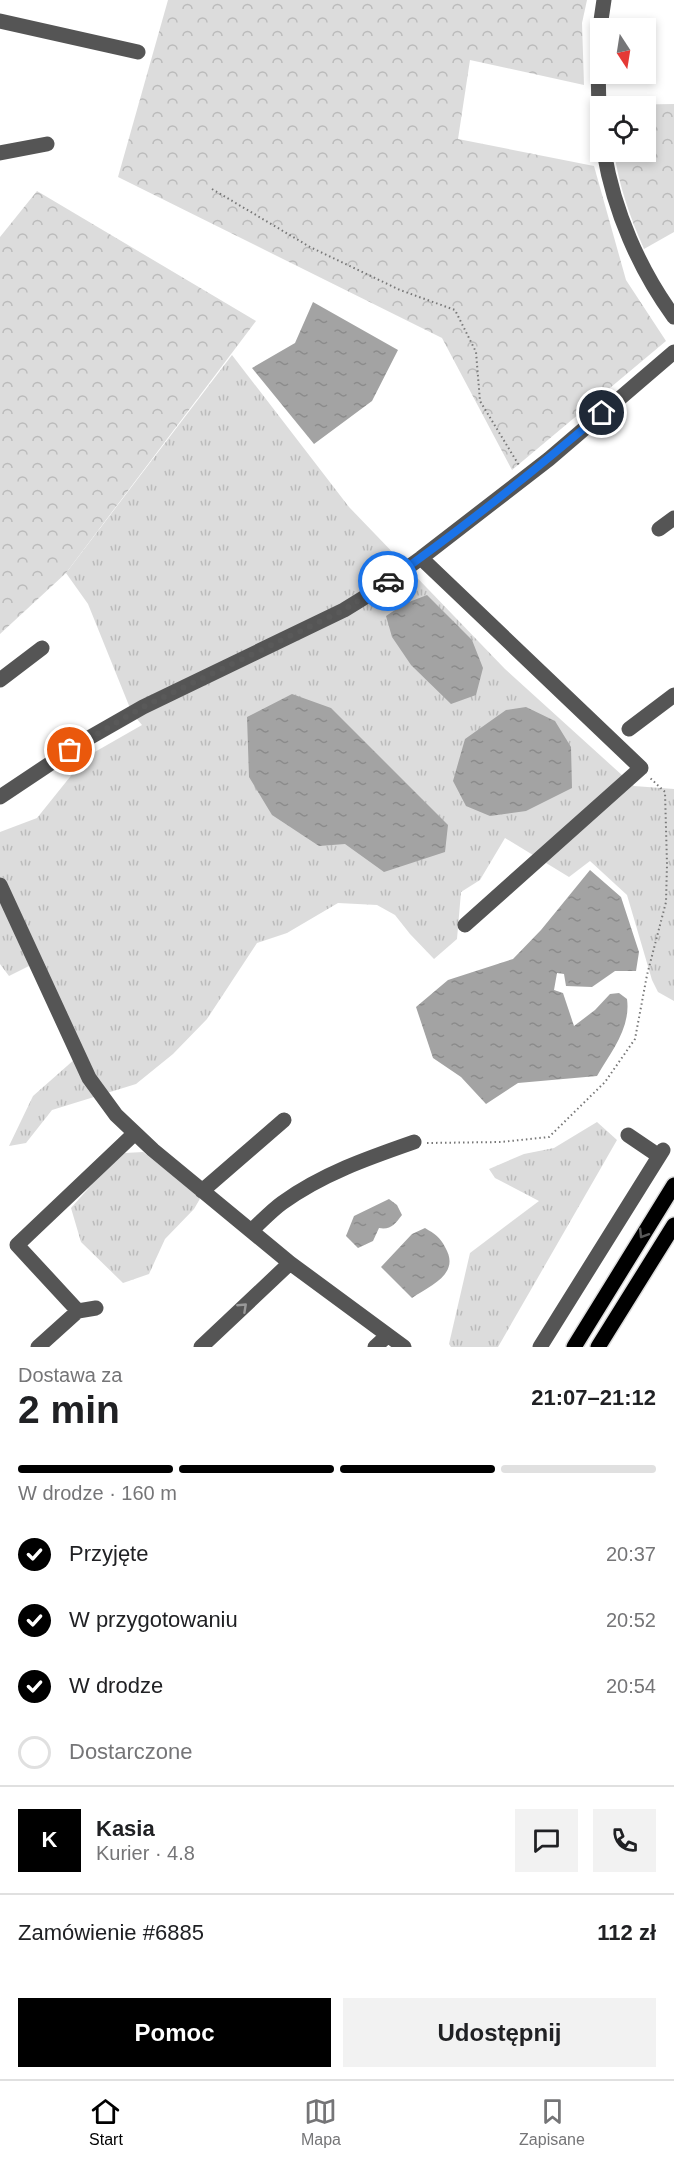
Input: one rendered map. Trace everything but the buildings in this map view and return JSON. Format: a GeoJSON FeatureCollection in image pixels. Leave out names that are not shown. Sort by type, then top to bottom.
{"type":"FeatureCollection","features":[{"type":"Feature","properties":{"kind":"main road"},"geometry":{"type":"LineString","coordinates":[[574,1347],[674,1185]]}},
{"type":"Feature","properties":{"kind":"main road"},"geometry":{"type":"LineString","coordinates":[[598,1347],[674,1225]]}},
{"type":"Feature","properties":{"kind":"street"},"geometry":{"type":"LineString","coordinates":[[598,96],[599,32],[604,0]]}},
{"type":"Feature","properties":{"kind":"street"},"geometry":{"type":"LineString","coordinates":[[0,21],[138,52]]}},
{"type":"Feature","properties":{"kind":"street"},"geometry":{"type":"LineString","coordinates":[[0,153],[47,144]]}},
{"type":"Feature","properties":{"kind":"street"},"geometry":{"type":"LineString","coordinates":[[605,162],[608,179],[629,238],[654,290],[674,317]]}},
{"type":"Feature","properties":{"kind":"street"},"geometry":{"type":"LineString","coordinates":[[0,797],[47,764],[132,713],[344,610],[421,558],[549,459],[674,352]]}},
{"type":"Feature","properties":{"kind":"street"},"geometry":{"type":"LineString","coordinates":[[659,529],[674,518]]}},
{"type":"Feature","properties":{"kind":"street"},"geometry":{"type":"LineString","coordinates":[[421,558],[641,768],[465,925]]}},
{"type":"Feature","properties":{"kind":"street"},"geometry":{"type":"LineString","coordinates":[[0,680],[42,648]]}},
{"type":"Feature","properties":{"kind":"street"},"geometry":{"type":"LineString","coordinates":[[629,729],[674,695]]}},
{"type":"Feature","properties":{"kind":"street"},"geometry":{"type":"LineString","coordinates":[[0,885],[89,1078],[116,1115],[202,1191],[290,1263],[404,1347]]}},
{"type":"Feature","properties":{"kind":"street"},"geometry":{"type":"LineString","coordinates":[[202,1191],[284,1120]]}},
{"type":"Feature","properties":{"kind":"street"},"geometry":{"type":"LineString","coordinates":[[78,1311],[17,1245],[135,1133]]}},
{"type":"Feature","properties":{"kind":"street"},"geometry":{"type":"LineString","coordinates":[[540,1347],[661,1153],[628,1135]]}},
{"type":"Feature","properties":{"kind":"street"},"geometry":{"type":"LineString","coordinates":[[251,1231],[280,1204],[313,1183],[363,1160],[414,1142]]}},
{"type":"Feature","properties":{"kind":"street"},"geometry":{"type":"LineString","coordinates":[[201,1347],[290,1263]]}},
{"type":"Feature","properties":{"kind":"street"},"geometry":{"type":"LineString","coordinates":[[38,1347],[78,1311],[96,1308]]}},
{"type":"Feature","properties":{"kind":"street"},"geometry":{"type":"LineString","coordinates":[[375,1347],[388,1335]]}},
{"type":"Feature","properties":{"kind":"path"},"geometry":{"type":"LineString","coordinates":[[212,189],[310,247],[400,290],[455,310],[476,352],[480,401],[521,470]]}},
{"type":"Feature","properties":{"kind":"path"},"geometry":{"type":"LineString","coordinates":[[414,1142],[501,1142],[549,1137],[605,1082],[635,1039],[647,975],[666,902],[667,864],[664,792],[641,768]]}},
{"type":"Feature","properties":{"kind":"green space"},"geometry":{"type":"Polygon","coordinates":[[[168,0],[587,0],[582,23],[584,85],[470,60],[458,139],[594,166],[626,280],[666,341],[512,470],[442,338],[118,177],[168,0]]]}},
{"type":"Feature","properties":{"kind":"green space"},"geometry":{"type":"Polygon","coordinates":[[[656,104],[674,104],[674,232],[644,249],[626,201],[616,162],[656,162],[656,104]]]}},
{"type":"Feature","properties":{"kind":"green space"},"geometry":{"type":"Polygon","coordinates":[[[37,191],[256,321],[66,573],[0,634],[0,237],[37,191]]]}},
{"type":"Feature","properties":{"kind":"green space"},"geometry":{"type":"Polygon","coordinates":[[[232,355],[349,507],[505,669],[634,786],[674,789],[674,1001],[658,992],[652,980],[627,895],[590,861],[569,877],[505,838],[480,880],[461,892],[457,939],[434,959],[395,915],[377,905],[338,903],[287,933],[257,943],[207,1019],[173,1054],[136,1084],[52,1110],[26,1143],[9,1146],[33,1096],[84,1051],[41,960],[9,976],[0,964],[0,832],[37,818],[86,757],[142,725],[132,713],[88,604],[66,573],[232,355]]]}},
{"type":"Feature","properties":{"kind":"green space"},"geometry":{"type":"Polygon","coordinates":[[[597,1122],[617,1140],[498,1347],[451,1347],[449,1344],[470,1253],[539,1201],[495,1178],[489,1169],[524,1154],[554,1148],[597,1122]]]}},
{"type":"Feature","properties":{"kind":"green space"},"geometry":{"type":"Polygon","coordinates":[[[143,1152],[201,1197],[194,1209],[165,1239],[149,1274],[123,1283],[81,1242],[71,1208],[102,1173],[125,1153],[143,1152]]]}},
{"type":"Feature","properties":{"kind":"water"},"geometry":{"type":"Polygon","coordinates":[[[313,302],[398,350],[372,401],[314,444],[252,368],[295,343],[313,302]]]}},
{"type":"Feature","properties":{"kind":"water"},"geometry":{"type":"Polygon","coordinates":[[[427,595],[472,640],[483,668],[476,695],[451,704],[411,665],[392,637],[386,616],[404,604],[427,595]]]}},
{"type":"Feature","properties":{"kind":"water"},"geometry":{"type":"Polygon","coordinates":[[[292,694],[331,708],[448,825],[445,852],[384,872],[345,844],[319,846],[272,815],[249,777],[247,717],[292,694]]]}},
{"type":"Feature","properties":{"kind":"water"},"geometry":{"type":"Polygon","coordinates":[[[526,707],[555,721],[571,747],[572,788],[526,811],[490,816],[466,806],[453,781],[465,739],[506,710],[526,707]]]}},
{"type":"Feature","properties":{"kind":"water"},"geometry":{"type":"Polygon","coordinates":[[[590,870],[621,897],[639,952],[636,971],[615,971],[592,987],[566,986],[564,974],[557,973],[554,990],[563,993],[574,1026],[595,1010],[610,994],[619,993],[627,999],[626,1020],[619,1039],[597,1076],[518,1083],[486,1104],[461,1077],[433,1058],[416,1007],[448,980],[513,959],[541,930],[590,870]]]}},
{"type":"Feature","properties":{"kind":"water"},"geometry":{"type":"Polygon","coordinates":[[[389,1199],[397,1205],[402,1215],[390,1227],[379,1228],[373,1241],[358,1248],[346,1236],[354,1216],[389,1199]]]}},
{"type":"Feature","properties":{"kind":"water"},"geometry":{"type":"Polygon","coordinates":[[[425,1228],[437,1236],[443,1244],[449,1256],[449,1265],[442,1278],[412,1298],[381,1267],[412,1234],[425,1228]]]}},
{"type":"Feature","properties":{"kind":"way so far"},"geometry":{"type":"LineString","coordinates":[[70,750],[143,707],[344,610],[388,581]]}},
{"type":"Feature","properties":{"kind":"route"},"geometry":{"type":"LineString","coordinates":[[388,581],[549,459],[602,413]]}}]}
